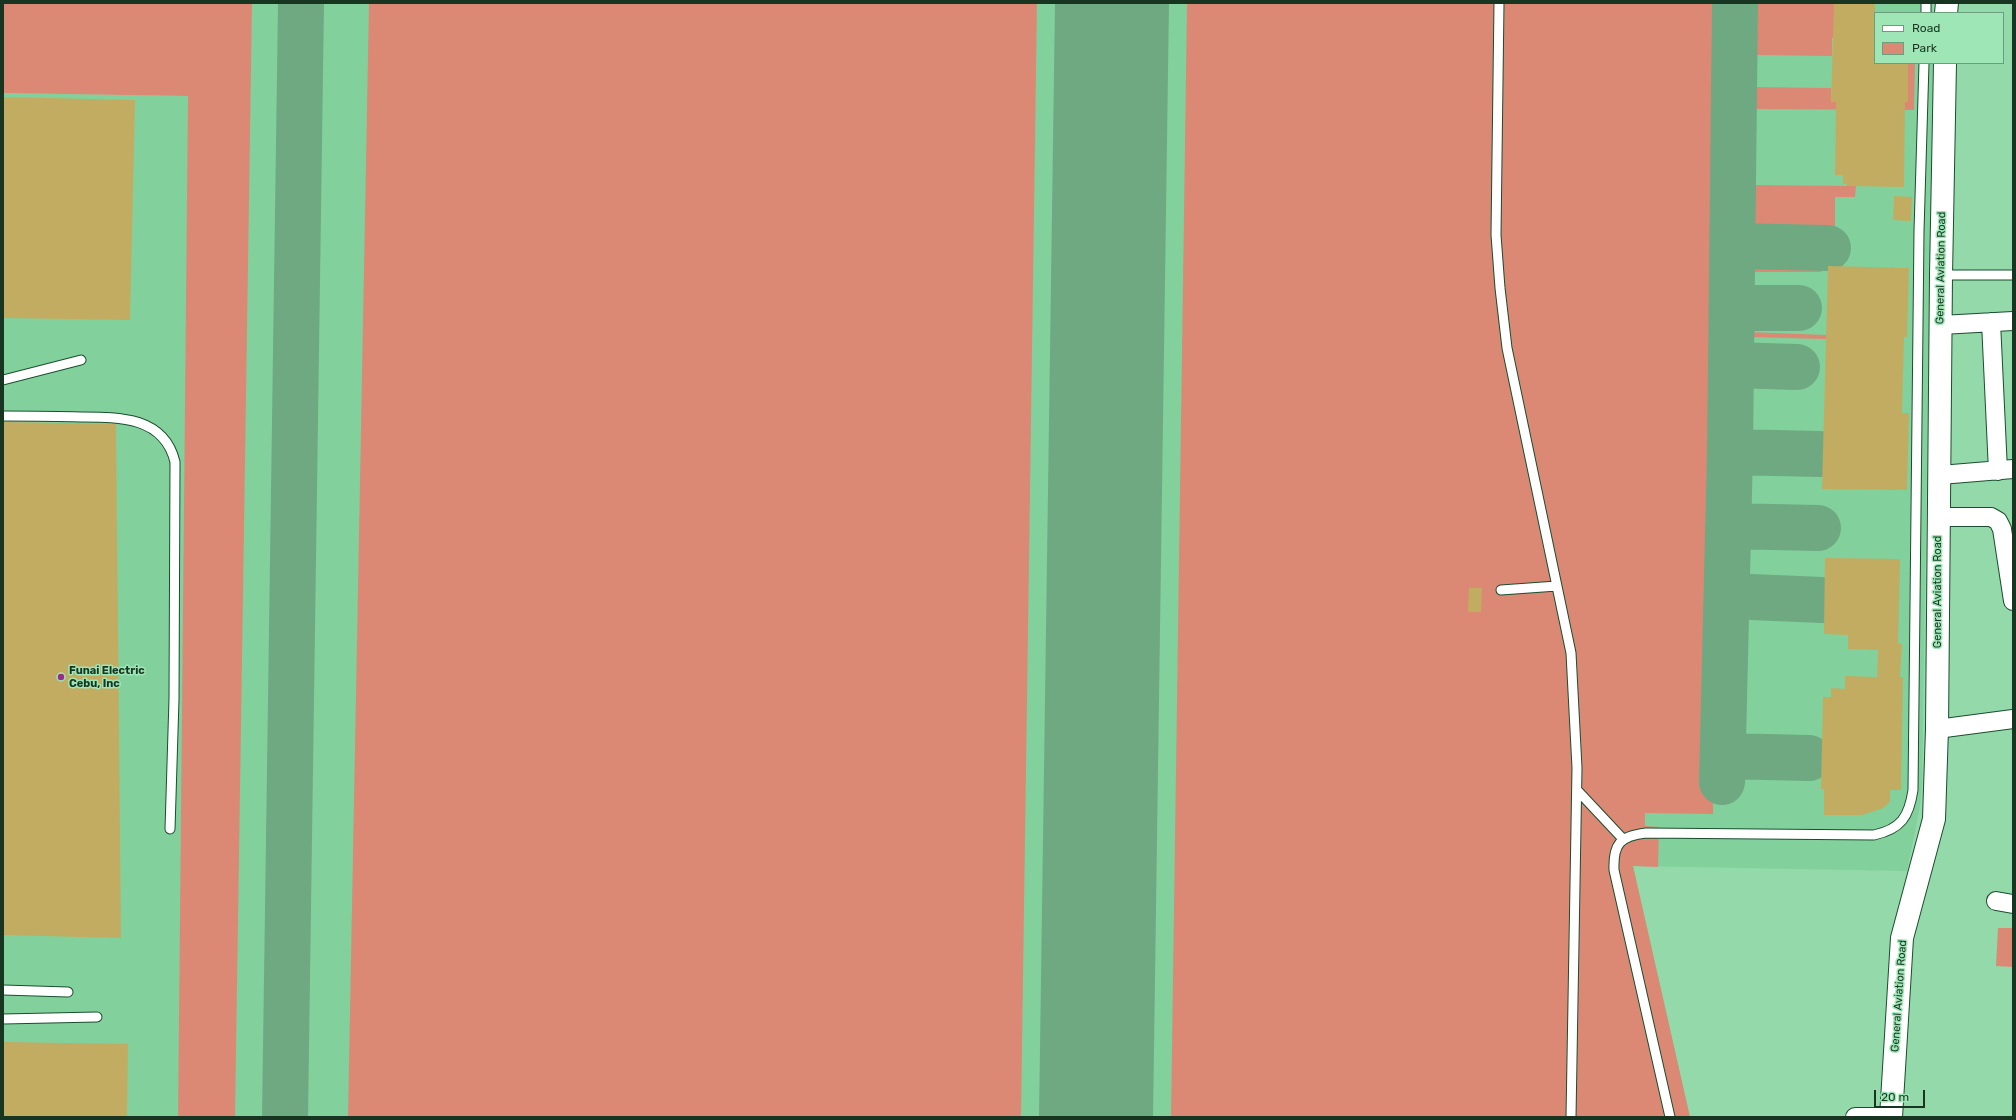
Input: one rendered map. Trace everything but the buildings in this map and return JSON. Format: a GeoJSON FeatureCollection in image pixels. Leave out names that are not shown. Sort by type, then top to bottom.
{"type":"FeatureCollection","features":[{"type":"Feature","properties":{"kind":"main road","name":"General Aviation Road"},"geometry":{"type":"LineString","coordinates":[[1891,1117],[1902,938],[1934,819],[1937,729],[1938,517],[1940,475],[1941,275],[1945,64]]}},
{"type":"Feature","properties":{"kind":"street"},"geometry":{"type":"LineString","coordinates":[[1941,325],[2013,321]]}},
{"type":"Feature","properties":{"kind":"street"},"geometry":{"type":"LineString","coordinates":[[1940,475],[2005,470],[1991,322]]}},
{"type":"Feature","properties":{"kind":"street"},"geometry":{"type":"LineString","coordinates":[[1938,517],[1991,517],[1998,521],[2002,529],[2013,602]]}},
{"type":"Feature","properties":{"kind":"street"},"geometry":{"type":"LineString","coordinates":[[1937,729],[2013,719]]}},
{"type":"Feature","properties":{"kind":"street"},"geometry":{"type":"LineString","coordinates":[[1854,1117],[1883,1117]]}},
{"type":"Feature","properties":{"kind":"lane"},"geometry":{"type":"LineString","coordinates":[[1500,3],[1496,235],[1500,288],[1507,348],[1571,653],[1577,790],[1571,1117]]}},
{"type":"Feature","properties":{"kind":"lane"},"geometry":{"type":"LineString","coordinates":[[1670,1117],[1614,870],[1614,856],[1617,846],[1622,839],[1636,834],[1646,833],[1874,835],[1886,832],[1897,826],[1906,816],[1913,790],[1919,231],[1924,64]]}},
{"type":"Feature","properties":{"kind":"lane"},"geometry":{"type":"LineString","coordinates":[[1941,275],[2013,275]]}},
{"type":"Feature","properties":{"kind":"lane"},"geometry":{"type":"LineString","coordinates":[[3,380],[81,360]]}},
{"type":"Feature","properties":{"kind":"lane"},"geometry":{"type":"LineString","coordinates":[[3,416],[119,418],[142,424],[155,430],[163,437],[173,452],[175,462],[174,699],[170,828]]}},
{"type":"Feature","properties":{"kind":"lane"},"geometry":{"type":"LineString","coordinates":[[1501,590],[1557,586]]}},
{"type":"Feature","properties":{"kind":"lane"},"geometry":{"type":"LineString","coordinates":[[1577,790],[1622,839]]}},
{"type":"Feature","properties":{"kind":"lane"},"geometry":{"type":"LineString","coordinates":[[3,990],[68,992]]}},
{"type":"Feature","properties":{"kind":"lane"},"geometry":{"type":"LineString","coordinates":[[3,1019],[97,1017]]}},
{"type":"Feature","properties":{"kind":"shaded area"},"geometry":{"type":"Polygon","coordinates":[[[190,3],[1933,3],[1933,12],[1874,12],[1874,64],[1933,64],[1922,789],[1907,871],[1633,866],[1690,1117],[3,1117],[3,93],[188,96],[190,3]]]}},
{"type":"Feature","properties":{"kind":"green space"},"geometry":{"type":"Polygon","coordinates":[[[3,3],[252,3],[235,1117],[178,1117],[188,96],[3,93],[3,3]]]}},
{"type":"Feature","properties":{"kind":"green space"},"geometry":{"type":"Polygon","coordinates":[[[369,3],[1037,3],[1021,1117],[348,1117],[369,3]]]}},
{"type":"Feature","properties":{"kind":"green space"},"geometry":{"type":"Polygon","coordinates":[[[1187,3],[1728,3],[1713,814],[1645,813],[1645,826],[1659,827],[1658,867],[1633,866],[1690,1117],[1171,1117],[1187,3]]]}},
{"type":"Feature","properties":{"kind":"green space"},"geometry":{"type":"Polygon","coordinates":[[[1755,3],[1834,4],[1834,32],[1874,38],[1832,38],[1832,56],[1755,55],[1755,3]]]}},
{"type":"Feature","properties":{"kind":"green space"},"geometry":{"type":"Polygon","coordinates":[[[1908,64],[1915,64],[1914,110],[1752,109],[1753,87],[1831,88],[1831,101],[1908,101],[1908,64]]]}},
{"type":"Feature","properties":{"kind":"green space"},"geometry":{"type":"Polygon","coordinates":[[[1751,185],[1856,186],[1855,197],[1835,197],[1835,230],[1832,231],[1831,242],[1750,241],[1751,185]]]}},
{"type":"Feature","properties":{"kind":"green space"},"geometry":{"type":"Polygon","coordinates":[[[1749,254],[1803,254],[1822,272],[1750,272],[1749,254]]]}},
{"type":"Feature","properties":{"kind":"green space"},"geometry":{"type":"Polygon","coordinates":[[[1748,332],[1826,335],[1826,339],[1748,337],[1748,332]]]}},
{"type":"Feature","properties":{"kind":"green space"},"geometry":{"type":"Polygon","coordinates":[[[1998,928],[2013,928],[2013,967],[1996,966],[1998,928]]]}},
{"type":"Feature","properties":{"kind":"taxiway"},"geometry":{"type":"LineString","coordinates":[[285,1117],[301,3]]}},
{"type":"Feature","properties":{"kind":"taxiway"},"geometry":{"type":"LineString","coordinates":[[1722,782],[1730,452],[1735,3]]}},
{"type":"Feature","properties":{"kind":"taxiway"},"geometry":{"type":"LineString","coordinates":[[1733,246],[1828,248]]}},
{"type":"Feature","properties":{"kind":"taxiway"},"geometry":{"type":"LineString","coordinates":[[1732,308],[1799,308]]}},
{"type":"Feature","properties":{"kind":"taxiway"},"geometry":{"type":"LineString","coordinates":[[1731,365],[1797,367]]}},
{"type":"Feature","properties":{"kind":"taxiway"},"geometry":{"type":"LineString","coordinates":[[1730,452],[1820,454]]}},
{"type":"Feature","properties":{"kind":"taxiway"},"geometry":{"type":"LineString","coordinates":[[1728,526],[1818,528]]}},
{"type":"Feature","properties":{"kind":"taxiway"},"geometry":{"type":"LineString","coordinates":[[1727,596],[1822,600]]}},
{"type":"Feature","properties":{"kind":"taxiway"},"geometry":{"type":"LineString","coordinates":[[1723,756],[1809,758]]}},
{"type":"Feature","properties":{"kind":"runway"},"geometry":{"type":"LineString","coordinates":[[1096,1117],[1112,3]]}},
{"type":"Feature","properties":{"kind":"place","name":"Funai Electric Cebu, Inc"},"geometry":{"type":"Point","coordinates":[61,677]}}]}
